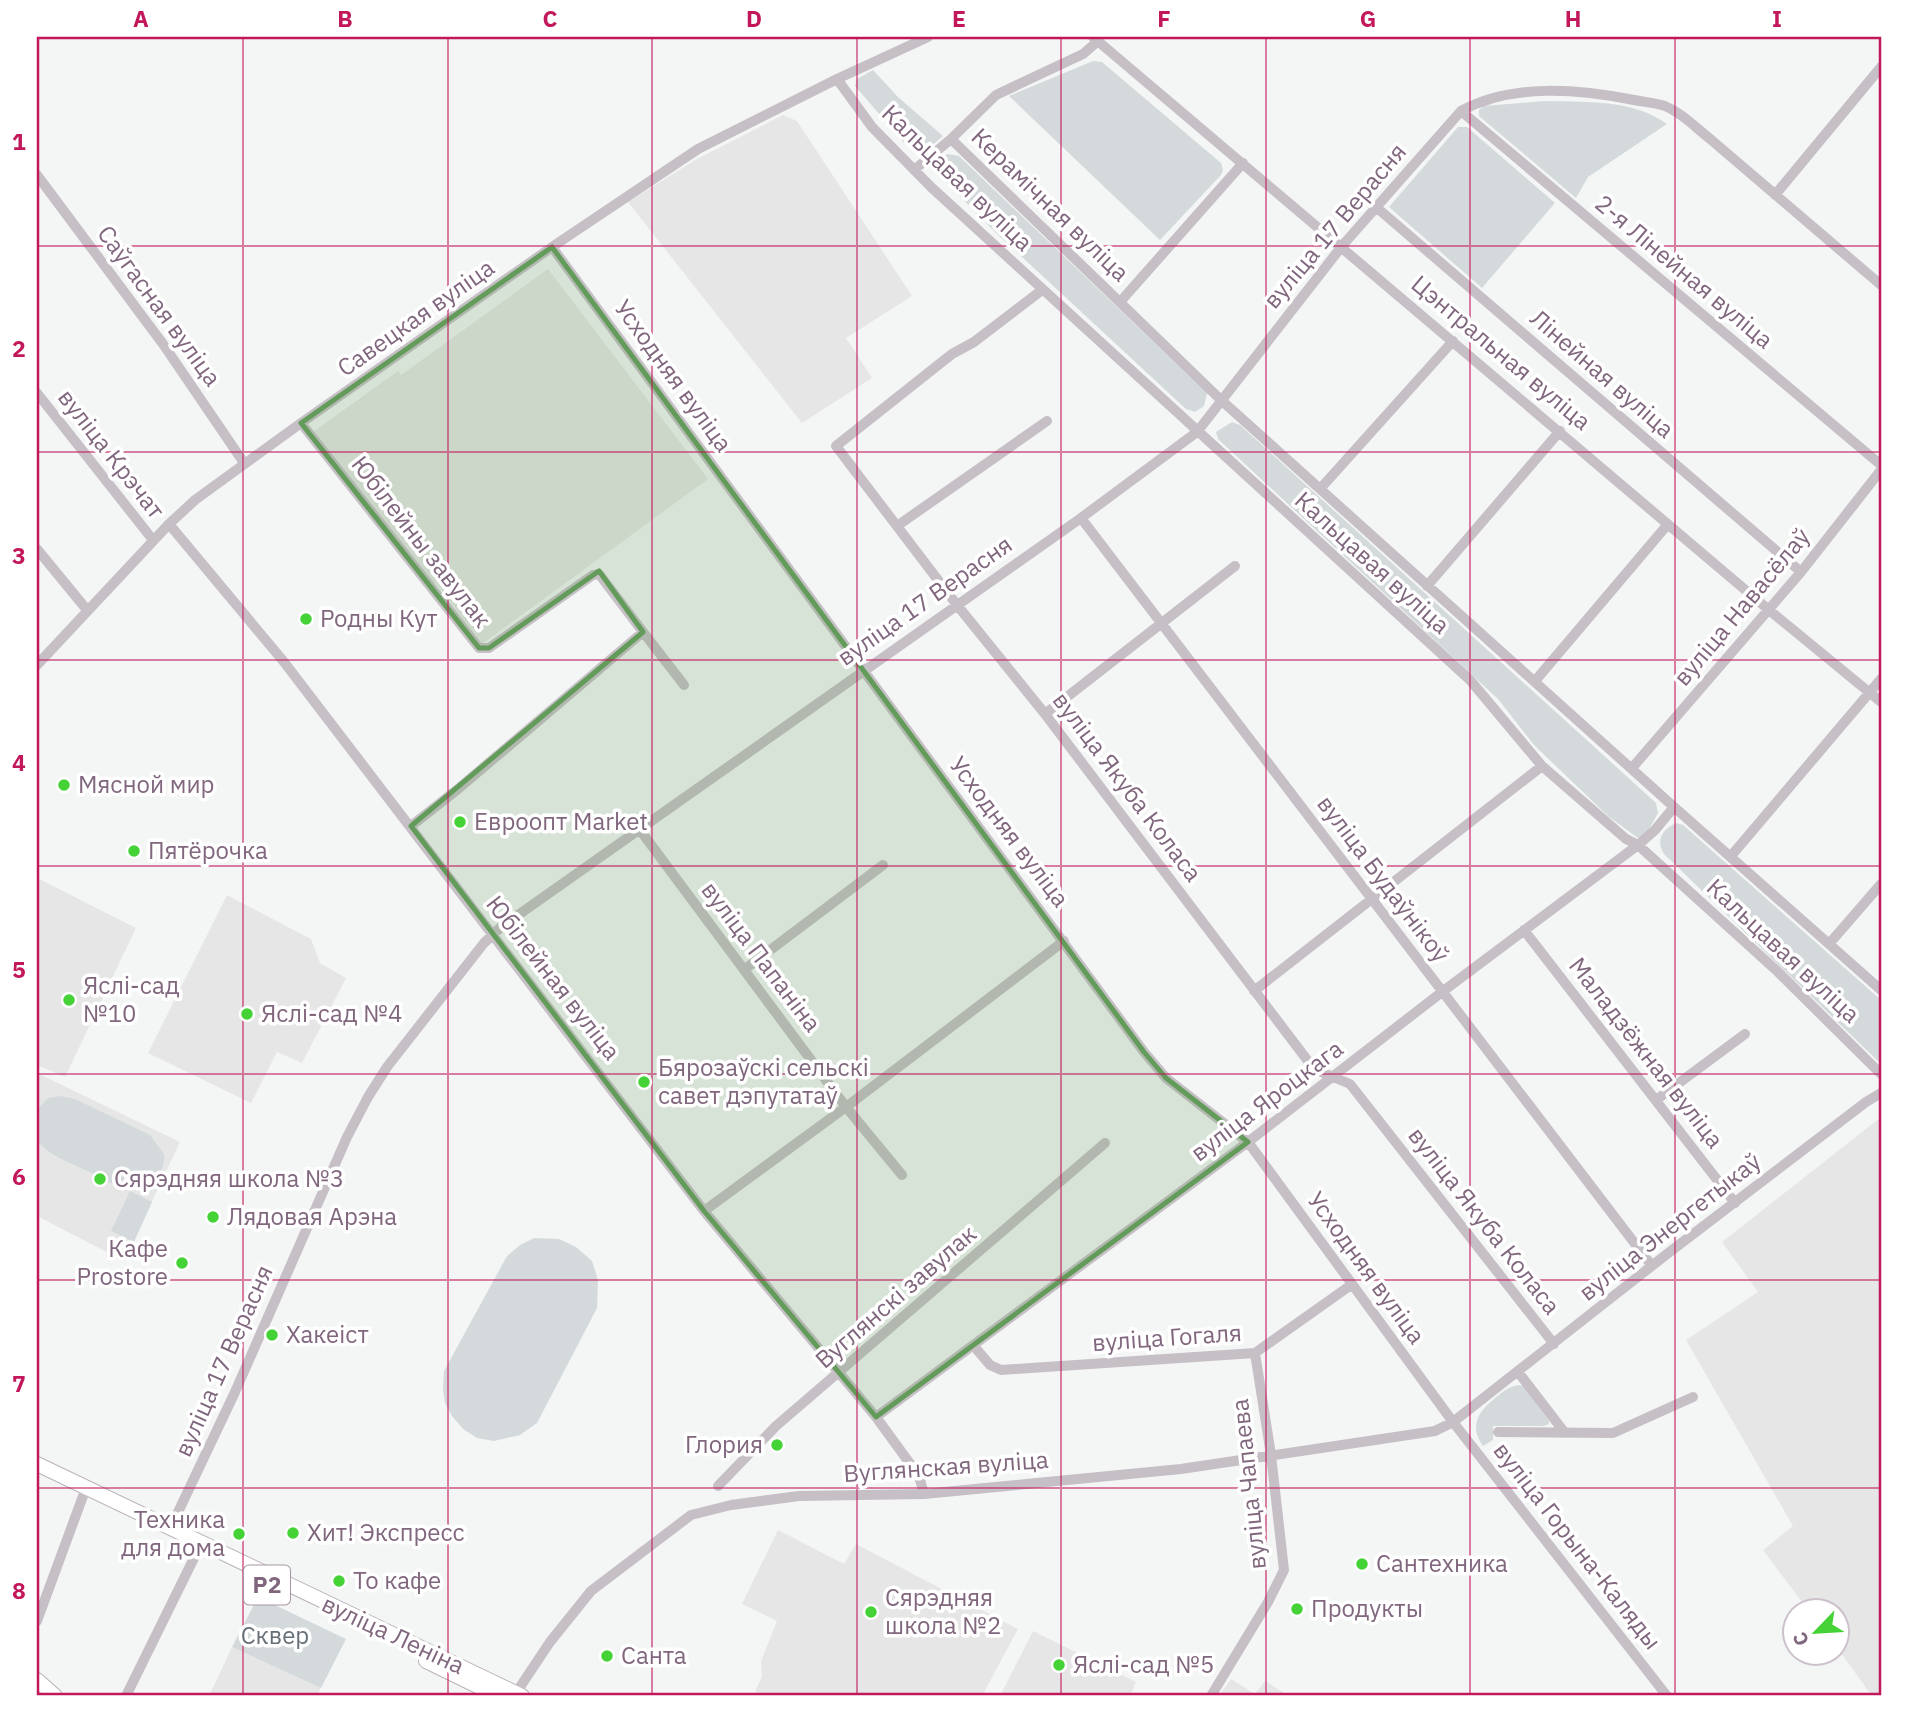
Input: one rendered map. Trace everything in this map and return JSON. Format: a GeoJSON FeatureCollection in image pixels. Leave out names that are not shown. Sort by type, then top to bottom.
{"type":"FeatureCollection","features":[{"type":"Feature","properties":{"kind":"main road","name":"вуліца Леніна"},"geometry":{"type":"LineString","coordinates":[[37,1464],[85,1493]]}},
{"type":"Feature","properties":{"kind":"main road","name":"вуліца Леніна"},"geometry":{"type":"LineString","coordinates":[[37,1474],[85,1493],[169,1533],[498,1696]]}},
{"type":"Feature","properties":{"kind":"main road","name":"вуліца Леніна"},"geometry":{"type":"LineString","coordinates":[[199,1548],[518,1695]]}},
{"type":"Feature","properties":{"kind":"main road"},"geometry":{"type":"LineString","coordinates":[[37,1679],[55,1696]]}},
{"type":"Feature","properties":{"kind":"street","name":"Савецкая вуліца"},"geometry":{"type":"LineString","coordinates":[[37,665],[169,524],[244,463],[552,247],[698,149],[928,37]]}},
{"type":"Feature","properties":{"kind":"street"},"geometry":{"type":"LineString","coordinates":[[914,170],[996,95],[1083,54],[1095,39]]}},
{"type":"Feature","properties":{"kind":"street","name":"Цэнтральная вуліца"},"geometry":{"type":"LineString","coordinates":[[1095,39],[1881,702]]}},
{"type":"Feature","properties":{"kind":"street"},"geometry":{"type":"LineString","coordinates":[[1775,195],[1881,67]]}},
{"type":"Feature","properties":{"kind":"street","name":"Кальцавая вуліца"},"geometry":{"type":"LineString","coordinates":[[837,79],[872,127],[914,170],[1470,680],[1542,766],[1626,839],[1638,845],[1776,970],[1881,1074]]}},
{"type":"Feature","properties":{"kind":"street","name":"вуліца 17 Верасня"},"geometry":{"type":"LineString","coordinates":[[169,1533],[235,1392],[346,1137],[387,1066],[492,935],[862,670],[1081,518],[1197,432],[1342,246],[1461,111],[1474,104],[1508,94],[1559,91],[1612,96],[1665,106],[1684,117],[1877,282]]}},
{"type":"Feature","properties":{"kind":"street","name":"2-я Лінейная вуліца"},"geometry":{"type":"LineString","coordinates":[[1461,111],[1881,467]]}},
{"type":"Feature","properties":{"kind":"street","name":"Керамічная вуліца"},"geometry":{"type":"LineString","coordinates":[[951,139],[1221,400],[1881,990]]}},
{"type":"Feature","properties":{"kind":"street"},"geometry":{"type":"LineString","coordinates":[[1120,302],[1243,163]]}},
{"type":"Feature","properties":{"kind":"street","name":"Саўгасная вуліца"},"geometry":{"type":"LineString","coordinates":[[37,175],[163,344],[244,463]]}},
{"type":"Feature","properties":{"kind":"street","name":"Лінейная вуліца"},"geometry":{"type":"LineString","coordinates":[[1376,207],[1801,572]]}},
{"type":"Feature","properties":{"kind":"street","name":"Усходняя вуліца"},"geometry":{"type":"LineString","coordinates":[[552,247],[1144,1052],[1166,1078],[1248,1142],[1454,1422]]}},
{"type":"Feature","properties":{"kind":"street"},"geometry":{"type":"LineString","coordinates":[[1877,282],[1881,269]]}},
{"type":"Feature","properties":{"kind":"street","name":"вуліца Якуба Коласа"},"geometry":{"type":"LineString","coordinates":[[1042,290],[974,342],[952,354],[836,446],[1314,1069],[1350,1084],[1554,1344]]}},
{"type":"Feature","properties":{"kind":"street"},"geometry":{"type":"LineString","coordinates":[[1320,489],[1453,341]]}},
{"type":"Feature","properties":{"kind":"street","name":"вуліца Крэчат"},"geometry":{"type":"LineString","coordinates":[[37,393],[153,540]]}},
{"type":"Feature","properties":{"kind":"street"},"geometry":{"type":"LineString","coordinates":[[897,526],[1047,421]]}},
{"type":"Feature","properties":{"kind":"street","name":"Юбілейны завулак"},"geometry":{"type":"LineString","coordinates":[[301,423],[479,648],[489,648],[593,575],[599,574],[684,685]]}},
{"type":"Feature","properties":{"kind":"street"},"geometry":{"type":"LineString","coordinates":[[1427,586],[1560,431]]}},
{"type":"Feature","properties":{"kind":"street","name":"вуліца Навасёлаў"},"geometry":{"type":"LineString","coordinates":[[1632,768],[1801,572],[1881,467]]}},
{"type":"Feature","properties":{"kind":"street","name":"вуліца Будаўнікоў"},"geometry":{"type":"LineString","coordinates":[[1081,518],[1652,1266]]}},
{"type":"Feature","properties":{"kind":"street","name":"Юбілейная вуліца"},"geometry":{"type":"LineString","coordinates":[[169,524],[284,662],[704,1211],[876,1417],[919,1476],[924,1494]]}},
{"type":"Feature","properties":{"kind":"street"},"geometry":{"type":"LineString","coordinates":[[1535,681],[1668,524]]}},
{"type":"Feature","properties":{"kind":"street"},"geometry":{"type":"LineString","coordinates":[[37,550],[87,610]]}},
{"type":"Feature","properties":{"kind":"street"},"geometry":{"type":"LineString","coordinates":[[1045,715],[1235,566]]}},
{"type":"Feature","properties":{"kind":"street"},"geometry":{"type":"LineString","coordinates":[[411,826],[643,632]]}},
{"type":"Feature","properties":{"kind":"street"},"geometry":{"type":"LineString","coordinates":[[1731,856],[1881,679]]}},
{"type":"Feature","properties":{"kind":"street"},"geometry":{"type":"LineString","coordinates":[[1254,991],[1542,766]]}},
{"type":"Feature","properties":{"kind":"street","name":"вуліца Яроцкага"},"geometry":{"type":"LineString","coordinates":[[876,1417],[1248,1142],[1638,845],[1674,807]]}},
{"type":"Feature","properties":{"kind":"street","name":"вуліца Папаніна"},"geometry":{"type":"LineString","coordinates":[[640,830],[846,1107],[902,1175]]}},
{"type":"Feature","properties":{"kind":"street"},"geometry":{"type":"LineString","coordinates":[[745,969],[883,865]]}},
{"type":"Feature","properties":{"kind":"street"},"geometry":{"type":"LineString","coordinates":[[1829,944],[1881,884]]}},
{"type":"Feature","properties":{"kind":"street","name":"Маладзёжная вуліца"},"geometry":{"type":"LineString","coordinates":[[1524,930],[1735,1203]]}},
{"type":"Feature","properties":{"kind":"street"},"geometry":{"type":"LineString","coordinates":[[704,1211],[1064,941]]}},
{"type":"Feature","properties":{"kind":"street"},"geometry":{"type":"LineString","coordinates":[[1656,1100],[1745,1034]]}},
{"type":"Feature","properties":{"kind":"street","name":"вуліца Энергетыкаў"},"geometry":{"type":"LineString","coordinates":[[1454,1422],[1652,1266],[1881,1093]]}},
{"type":"Feature","properties":{"kind":"street","name":"Вуглянскі завулак"},"geometry":{"type":"LineString","coordinates":[[718,1486],[776,1426],[1105,1143]]}},
{"type":"Feature","properties":{"kind":"street","name":"вуліца Гогаля"},"geometry":{"type":"LineString","coordinates":[[973,1346],[990,1365],[1001,1370],[1255,1353],[1351,1285]]}},
{"type":"Feature","properties":{"kind":"street","name":"вуліца Чапаева"},"geometry":{"type":"LineString","coordinates":[[1211,1696],[1265,1608],[1284,1570],[1271,1455],[1255,1353]]}},
{"type":"Feature","properties":{"kind":"street"},"geometry":{"type":"LineString","coordinates":[[1518,1371],[1565,1433]]}},
{"type":"Feature","properties":{"kind":"street"},"geometry":{"type":"LineString","coordinates":[[1498,1432],[1613,1433],[1693,1397]]}},
{"type":"Feature","properties":{"kind":"street","name":"Вуглянская вуліца"},"geometry":{"type":"LineString","coordinates":[[518,1695],[550,1642],[591,1591],[691,1515],[731,1505],[799,1496],[924,1494],[1181,1469],[1419,1436],[1435,1432],[1454,1422]]}},
{"type":"Feature","properties":{"kind":"street","name":"вуліца Горына-Каляды"},"geometry":{"type":"LineString","coordinates":[[1454,1422],[1667,1696]]}},
{"type":"Feature","properties":{"kind":"street"},"geometry":{"type":"LineString","coordinates":[[37,1621],[85,1493]]}},
{"type":"Feature","properties":{"kind":"street"},"geometry":{"type":"LineString","coordinates":[[126,1696],[199,1548]]}},
{"type":"Feature","properties":{"kind":"highlighted area"},"geometry":{"type":"Polygon","coordinates":[[[552,247],[1144,1052],[1166,1078],[1248,1142],[876,1417],[704,1211],[411,826],[643,632],[599,571],[489,648],[479,648],[301,423],[552,247]]]}},
{"type":"Feature","properties":{"kind":"shaded area"},"geometry":{"type":"Polygon","coordinates":[[[783,115],[797,121],[912,296],[846,338],[872,378],[802,423],[628,202],[697,159],[783,115]]]}},
{"type":"Feature","properties":{"kind":"shaded area"},"geometry":{"type":"Polygon","coordinates":[[[548,269],[708,479],[482,644],[436,583],[432,586],[313,432],[398,371],[401,375],[548,269]]]}},
{"type":"Feature","properties":{"kind":"shaded area","name":"Яслі-сад №10"},"geometry":{"type":"Polygon","coordinates":[[[37,878],[136,928],[65,1077],[37,1065],[37,878]]]}},
{"type":"Feature","properties":{"kind":"shaded area","name":"Яслі-сад №4"},"geometry":{"type":"Polygon","coordinates":[[[227,895],[311,939],[320,963],[346,978],[302,1063],[277,1052],[251,1103],[148,1053],[227,895]]]}},
{"type":"Feature","properties":{"kind":"shaded area","name":"Сярэдняя школа №3"},"geometry":{"type":"Polygon","coordinates":[[[37,1073],[180,1142],[124,1261],[37,1216],[37,1073]]]}},
{"type":"Feature","properties":{"kind":"shaded area"},"geometry":{"type":"Polygon","coordinates":[[[1881,1117],[1881,1696],[1872,1696],[1850,1666],[1852,1596],[1798,1596],[1763,1550],[1793,1526],[1686,1340],[1758,1292],[1722,1242],[1881,1117]]]}},
{"type":"Feature","properties":{"kind":"shaded area","name":"Сярэдняя школа №2"},"geometry":{"type":"Polygon","coordinates":[[[778,1530],[844,1564],[856,1544],[1018,1629],[982,1696],[765,1696],[755,1691],[762,1677],[761,1661],[777,1621],[742,1604],[778,1530]]]}},
{"type":"Feature","properties":{"kind":"shaded area","name":"Яслі-сад №5"},"geometry":{"type":"Polygon","coordinates":[[[1033,1631],[1136,1682],[1130,1696],[1000,1696],[1033,1631]]]}},
{"type":"Feature","properties":{"kind":"shaded area"},"geometry":{"type":"Polygon","coordinates":[[[232,1647],[321,1688],[316,1696],[209,1696],[232,1647]]]}},
{"type":"Feature","properties":{"kind":"shaded area"},"geometry":{"type":"Polygon","coordinates":[[[1231,1679],[1255,1694],[1265,1681],[1289,1696],[1219,1696],[1231,1679]]]}},
{"type":"Feature","properties":{"kind":"green space"},"geometry":{"type":"Polygon","coordinates":[[[1093,61],[1102,62],[1221,163],[1221,175],[1160,240],[1009,96],[1093,61]]]}},
{"type":"Feature","properties":{"kind":"green space"},"geometry":{"type":"Polygon","coordinates":[[[873,70],[898,97],[943,136],[928,149],[921,153],[906,145],[855,86],[857,79],[873,70]]]}},
{"type":"Feature","properties":{"kind":"green space"},"geometry":{"type":"Polygon","coordinates":[[[1544,101],[1624,106],[1654,116],[1667,124],[1588,177],[1576,198],[1479,116],[1479,110],[1484,106],[1544,101]]]}},
{"type":"Feature","properties":{"kind":"green space"},"geometry":{"type":"Polygon","coordinates":[[[1458,127],[1467,127],[1555,203],[1482,288],[1389,207],[1458,127]]]}},
{"type":"Feature","properties":{"kind":"green space"},"geometry":{"type":"Polygon","coordinates":[[[948,154],[959,156],[1207,393],[1204,406],[1195,412],[1186,409],[994,231],[936,172],[934,164],[948,154]]]}},
{"type":"Feature","properties":{"kind":"green space"},"geometry":{"type":"Polygon","coordinates":[[[1232,422],[1240,425],[1656,803],[1658,813],[1647,833],[1638,838],[1609,817],[1534,745],[1498,699],[1218,439],[1216,432],[1232,422]]]}},
{"type":"Feature","properties":{"kind":"green space"},"geometry":{"type":"Polygon","coordinates":[[[1676,823],[1683,825],[1881,1000],[1881,1064],[1664,854],[1660,840],[1667,828],[1676,823]]]}},
{"type":"Feature","properties":{"kind":"green space"},"geometry":{"type":"Polygon","coordinates":[[[61,1096],[75,1099],[150,1135],[164,1154],[162,1170],[158,1177],[139,1189],[122,1188],[47,1150],[37,1140],[37,1110],[48,1098],[61,1096]]]}},
{"type":"Feature","properties":{"kind":"green space"},"geometry":{"type":"Polygon","coordinates":[[[130,1191],[152,1202],[134,1242],[111,1231],[130,1191]]]}},
{"type":"Feature","properties":{"kind":"green space"},"geometry":{"type":"Polygon","coordinates":[[[534,1238],[559,1239],[576,1247],[592,1261],[598,1280],[597,1308],[537,1423],[520,1435],[494,1441],[477,1438],[463,1429],[445,1403],[444,1371],[507,1256],[534,1238]]]}},
{"type":"Feature","properties":{"kind":"green space"},"geometry":{"type":"Polygon","coordinates":[[[1518,1385],[1523,1386],[1549,1424],[1493,1426],[1493,1440],[1483,1446],[1476,1426],[1480,1414],[1502,1392],[1518,1385]]]}},
{"type":"Feature","properties":{"kind":"green space","name":"Сквер"},"geometry":{"type":"Polygon","coordinates":[[[258,1597],[346,1639],[321,1688],[232,1647],[258,1597]]]}},
{"type":"Feature","properties":{"kind":"place","name":"Родны Кут"},"geometry":{"type":"Point","coordinates":[306,619]}},
{"type":"Feature","properties":{"kind":"place","name":"Мясной мир"},"geometry":{"type":"Point","coordinates":[64,785]}},
{"type":"Feature","properties":{"kind":"place","name":"Евроопт Market"},"geometry":{"type":"Point","coordinates":[460,822]}},
{"type":"Feature","properties":{"kind":"place","name":"Пятёрочка"},"geometry":{"type":"Point","coordinates":[134,851]}},
{"type":"Feature","properties":{"kind":"place","name":"Яслі-сад №10"},"geometry":{"type":"Point","coordinates":[69,1000]}},
{"type":"Feature","properties":{"kind":"place","name":"Яслі-сад №4"},"geometry":{"type":"Point","coordinates":[247,1014]}},
{"type":"Feature","properties":{"kind":"place","name":"Бярозаўскі сельскі савет дэпутатаў"},"geometry":{"type":"Point","coordinates":[644,1082]}},
{"type":"Feature","properties":{"kind":"place","name":"Сярэдняя школа №3"},"geometry":{"type":"Point","coordinates":[100,1179]}},
{"type":"Feature","properties":{"kind":"place","name":"Лядовая Арэна"},"geometry":{"type":"Point","coordinates":[213,1217]}},
{"type":"Feature","properties":{"kind":"place","name":"Кафе Prostore"},"geometry":{"type":"Point","coordinates":[182,1263]}},
{"type":"Feature","properties":{"kind":"place","name":"Хакеіст"},"geometry":{"type":"Point","coordinates":[272,1335]}},
{"type":"Feature","properties":{"kind":"place","name":"Глория"},"geometry":{"type":"Point","coordinates":[777,1445]}},
{"type":"Feature","properties":{"kind":"place","name":"Хит! Экспресс"},"geometry":{"type":"Point","coordinates":[293,1533]}},
{"type":"Feature","properties":{"kind":"place","name":"Техника для дома"},"geometry":{"type":"Point","coordinates":[239,1534]}},
{"type":"Feature","properties":{"kind":"place","name":"Сантехника"},"geometry":{"type":"Point","coordinates":[1362,1564]}},
{"type":"Feature","properties":{"kind":"place","name":"То кафе"},"geometry":{"type":"Point","coordinates":[339,1581]}},
{"type":"Feature","properties":{"kind":"place","name":"Продукты"},"geometry":{"type":"Point","coordinates":[1297,1609]}},
{"type":"Feature","properties":{"kind":"place","name":"Сярэдняя школа №2"},"geometry":{"type":"Point","coordinates":[871,1612]}},
{"type":"Feature","properties":{"kind":"place","name":"Санта"},"geometry":{"type":"Point","coordinates":[607,1656]}},
{"type":"Feature","properties":{"kind":"place","name":"Яслі-сад №5"},"geometry":{"type":"Point","coordinates":[1059,1665]}}]}
